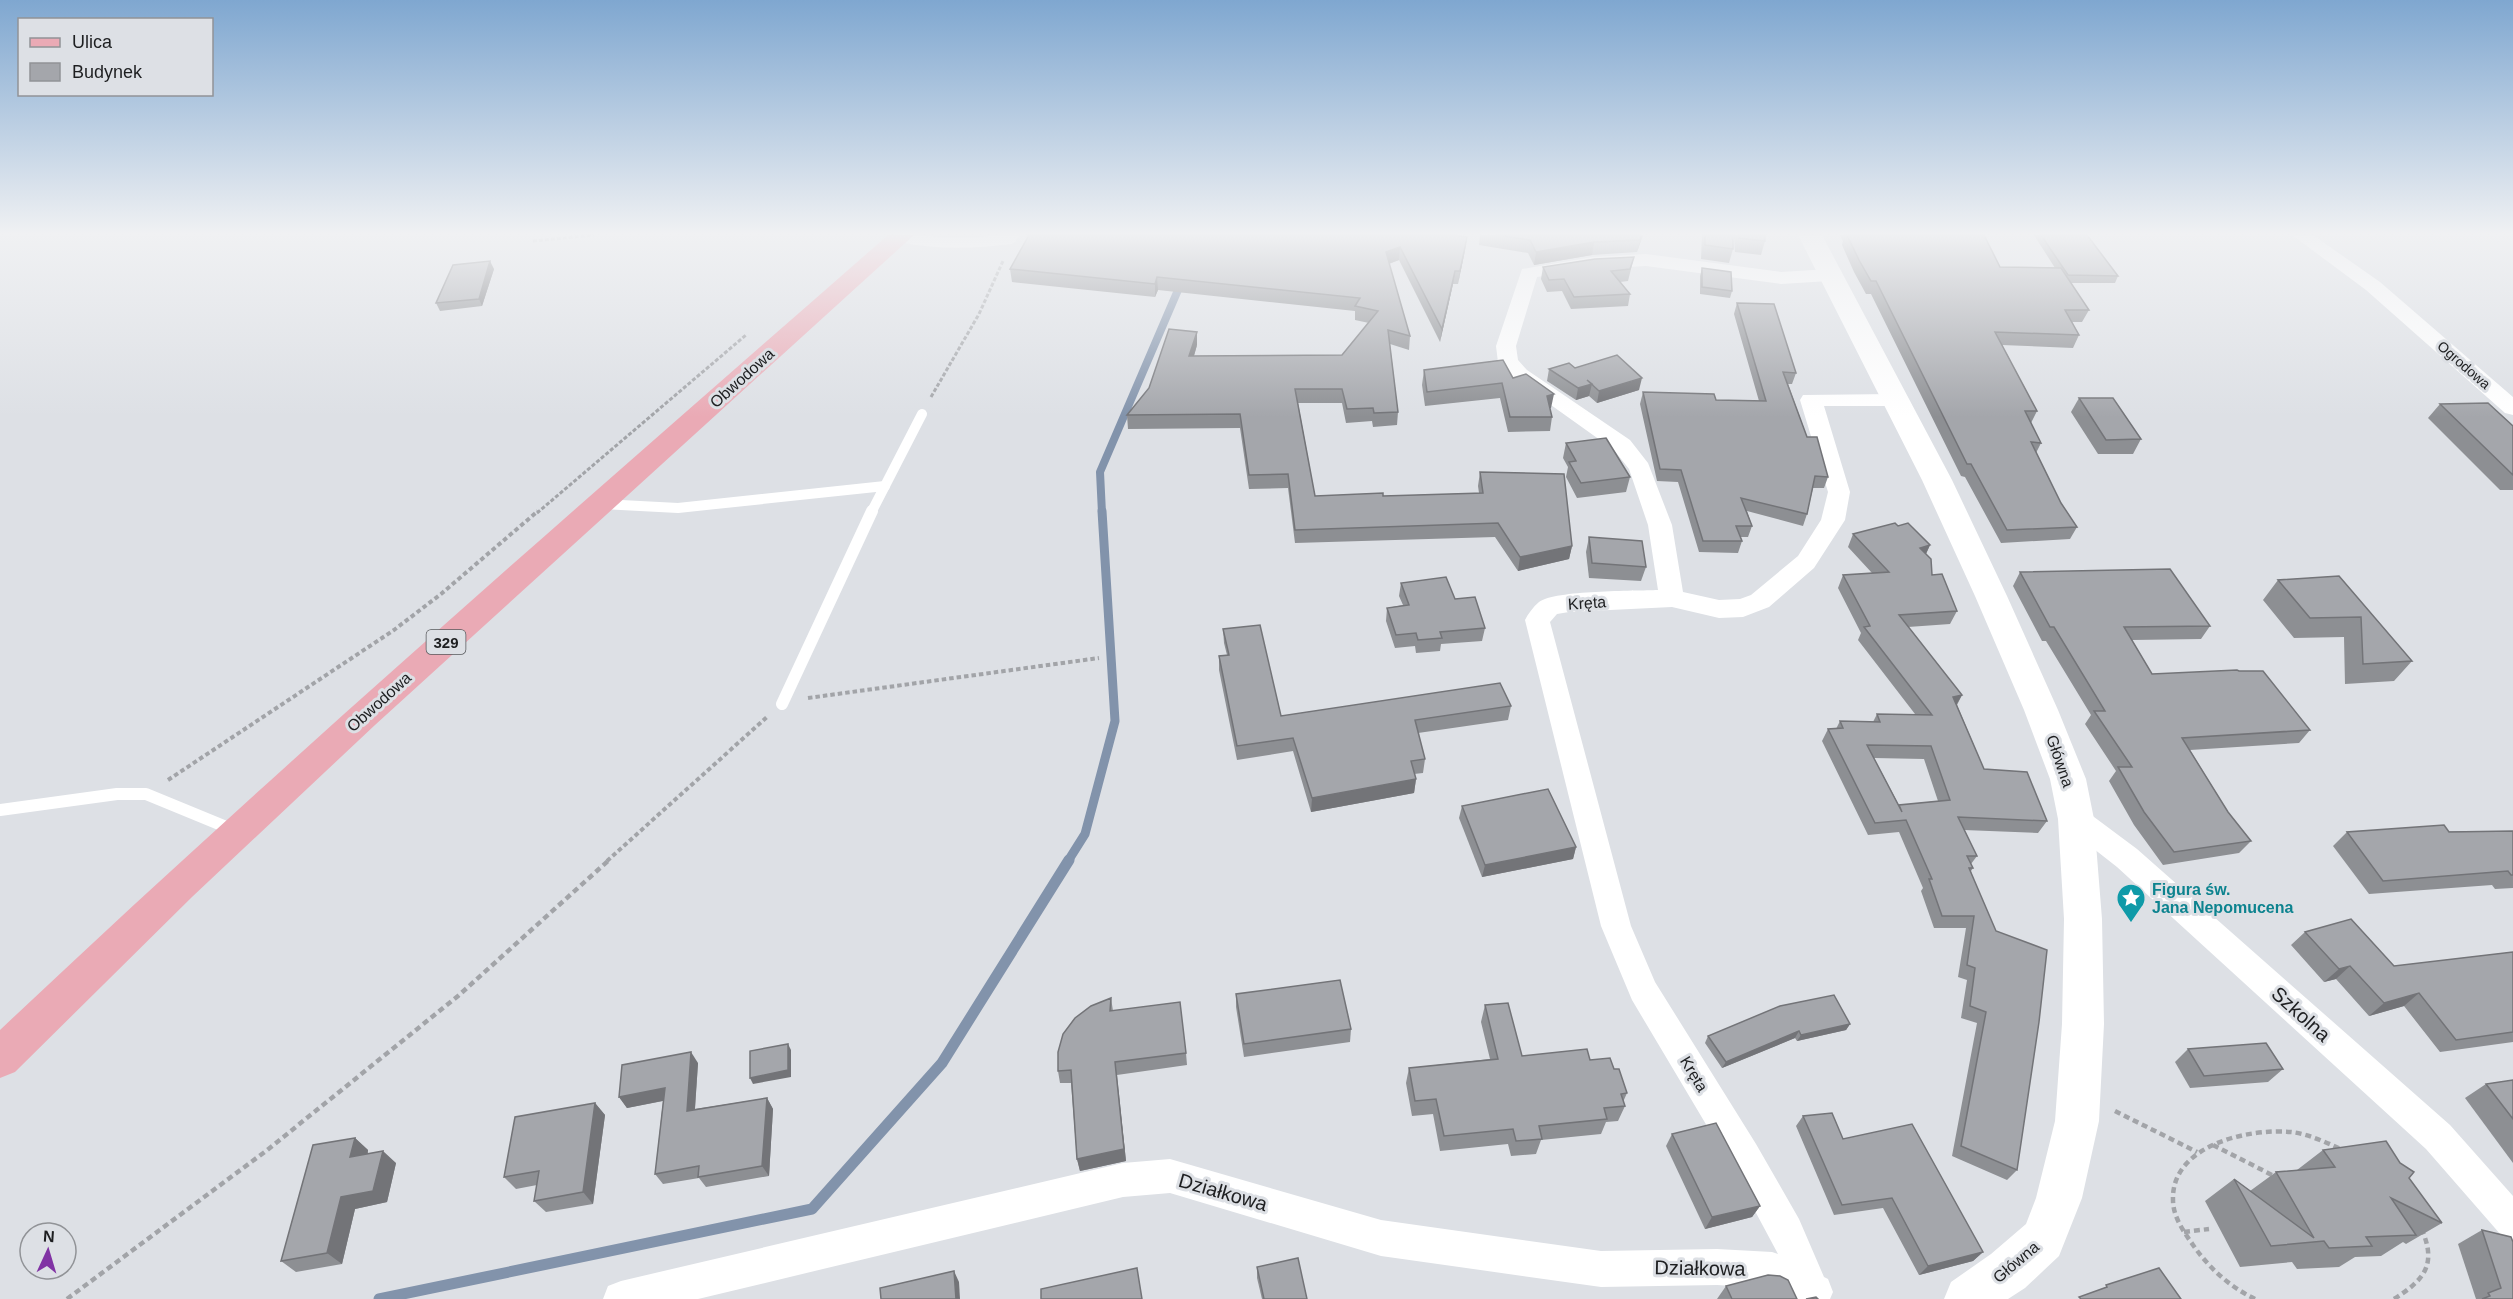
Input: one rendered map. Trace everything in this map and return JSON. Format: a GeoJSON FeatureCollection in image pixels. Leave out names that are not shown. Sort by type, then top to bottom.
{"type":"FeatureCollection","features":[{"type":"Feature","properties":{"kind":"main road","name":"Obwodowa"},"geometry":{"type":"LineString","coordinates":[[0,1058],[237,831],[834,296]]}},
{"type":"Feature","properties":{"kind":"street"},"geometry":{"type":"LineString","coordinates":[[1522,296],[1506,346],[1508,362],[1520,374],[1622,445],[1640,468],[1660,525],[1672,598],[1719,609],[1743,608],[1760,601],[1806,562],[1833,520],[1839,492],[1811,400],[1895,400]]}},
{"type":"Feature","properties":{"kind":"street","name":"Główna"},"geometry":{"type":"LineString","coordinates":[[1840,296],[1937,480],[2037,700],[2068,779],[2076,819],[2083,906],[2083,1024],[2077,1120],[2059,1198],[2043,1240],[2008,1271],[1968,1299]]}},
{"type":"Feature","properties":{"kind":"street","name":"Ogrodowa"},"geometry":{"type":"LineString","coordinates":[[2384,296],[2513,408]]}},
{"type":"Feature","properties":{"kind":"street","name":"Kręta"},"geometry":{"type":"LineString","coordinates":[[1672,598],[1569,603],[1549,607],[1537,620],[1616,926],[1643,990],[1744,1156],[1818,1294]]}},
{"type":"Feature","properties":{"kind":"street","name":"Szkolna"},"geometry":{"type":"LineString","coordinates":[[2076,819],[2127,858],[2438,1137],[2513,1223]]}},
{"type":"Feature","properties":{"kind":"street","name":"Działkowa"},"geometry":{"type":"LineString","coordinates":[[621,1299],[1124,1180],[1170,1176],[1381,1239],[1601,1269],[1717,1267],[1772,1270],[1818,1294]]}},
{"type":"Feature","properties":{"kind":"lane"},"geometry":{"type":"LineString","coordinates":[[782,704],[885,486],[922,414]]}},
{"type":"Feature","properties":{"kind":"lane"},"geometry":{"type":"LineString","coordinates":[[600,504],[678,508],[885,486]]}},
{"type":"Feature","properties":{"kind":"lane"},"geometry":{"type":"LineString","coordinates":[[0,810],[117,794],[146,794],[237,831]]}},
{"type":"Feature","properties":{"kind":"path"},"geometry":{"type":"LineString","coordinates":[[922,414],[979,315],[987,296]]}},
{"type":"Feature","properties":{"kind":"path"},"geometry":{"type":"LineString","coordinates":[[146,794],[394,630],[441,594],[748,334]]}},
{"type":"Feature","properties":{"kind":"path"},"geometry":{"type":"LineString","coordinates":[[67,1299],[266,1151],[458,996],[782,704],[1099,658]]}},
{"type":"Feature","properties":{"kind":"path"},"geometry":{"type":"LineString","coordinates":[[2079,1093],[2197,1152]]}},
{"type":"Feature","properties":{"kind":"path"},"geometry":{"type":"LineString","coordinates":[[2255,1299],[2218,1276],[2192,1246],[2176,1216],[2172,1188],[2180,1168],[2197,1152],[2224,1138],[2256,1134],[2292,1132],[2345,1151]]}},
{"type":"Feature","properties":{"kind":"path"},"geometry":{"type":"LineString","coordinates":[[2212,1145],[2286,1182]]}},
{"type":"Feature","properties":{"kind":"path"},"geometry":{"type":"LineString","coordinates":[[2394,1299],[2419,1281],[2430,1264],[2429,1244],[2420,1225]]}},
{"type":"Feature","properties":{"kind":"path"},"geometry":{"type":"LineString","coordinates":[[2184,1232],[2209,1229]]}},
{"type":"Feature","properties":{"kind":"building"},"geometry":{"type":"Polygon","coordinates":[[[439,296],[480,296],[479,299],[436,303],[439,296]]]}},
{"type":"Feature","properties":{"kind":"building"},"geometry":{"type":"Polygon","coordinates":[[[1337,296],[1398,296],[1410,336],[1388,330],[1398,412],[1374,413],[1373,408],[1347,409],[1342,389],[1295,389],[1315,496],[1483,493],[1480,472],[1564,474],[1572,546],[1520,557],[1498,523],[1295,530],[1288,474],[1249,475],[1240,414],[1127,415],[1149,388],[1169,329],[1197,332],[1189,356],[1342,355],[1378,311],[1355,306],[1360,298],[1337,296]]]}},
{"type":"Feature","properties":{"kind":"building"},"geometry":{"type":"Polygon","coordinates":[[[1425,296],[1449,296],[1442,329],[1425,296]]]}},
{"type":"Feature","properties":{"kind":"building"},"geometry":{"type":"Polygon","coordinates":[[[1883,296],[2079,296],[2089,310],[2065,310],[2079,335],[1995,332],[2037,411],[2025,411],[2041,443],[2031,442],[2061,503],[2077,527],[2007,530],[1971,464],[1967,464],[1883,296]]]}},
{"type":"Feature","properties":{"kind":"building"},"geometry":{"type":"Polygon","coordinates":[[[1737,303],[1774,304],[1796,373],[1783,372],[1807,437],[1817,437],[1828,477],[1815,476],[1807,514],[1741,498],[1752,526],[1736,526],[1742,541],[1703,541],[1681,470],[1660,469],[1643,392],[1714,394],[1716,400],[1766,401],[1737,303]]]}},
{"type":"Feature","properties":{"kind":"building"},"geometry":{"type":"Polygon","coordinates":[[[1617,355],[1642,378],[1599,391],[1592,384],[1578,388],[1549,369],[1569,363],[1575,368],[1617,355]]]}},
{"type":"Feature","properties":{"kind":"building"},"geometry":{"type":"Polygon","coordinates":[[[1503,360],[1513,378],[1526,374],[1554,394],[1547,396],[1552,417],[1510,417],[1502,383],[1427,392],[1424,370],[1503,360]]]}},
{"type":"Feature","properties":{"kind":"building"},"geometry":{"type":"Polygon","coordinates":[[[2079,398],[2113,398],[2141,439],[2106,440],[2079,398]]]}},
{"type":"Feature","properties":{"kind":"building"},"geometry":{"type":"Polygon","coordinates":[[[2488,403],[2513,426],[2513,475],[2440,404],[2488,403]]]}},
{"type":"Feature","properties":{"kind":"building"},"geometry":{"type":"Polygon","coordinates":[[[1606,438],[1630,477],[1581,483],[1569,462],[1576,461],[1566,443],[1606,438]]]}},
{"type":"Feature","properties":{"kind":"building"},"geometry":{"type":"Polygon","coordinates":[[[1895,523],[1898,526],[1908,523],[1930,545],[1920,548],[1931,559],[1932,575],[1942,574],[1957,611],[1899,615],[1962,695],[1953,697],[1984,769],[2027,772],[2047,821],[1958,817],[1977,856],[1967,856],[1973,868],[1969,868],[1996,931],[2047,950],[2039,1022],[2017,1170],[1961,1146],[1986,1012],[1970,1006],[1975,968],[1967,965],[1974,916],[1942,916],[1929,879],[1932,879],[1906,820],[1875,823],[1828,729],[1843,728],[1840,721],[1880,722],[1877,714],[1932,715],[1864,627],[1870,626],[1843,575],[1889,572],[1853,534],[1895,523]],[[1867,745],[1902,812],[1899,805],[1950,800],[1931,746],[1867,745]]]}},
{"type":"Feature","properties":{"kind":"building"},"geometry":{"type":"Polygon","coordinates":[[[1589,537],[1642,541],[1646,567],[1592,563],[1589,537]]]}},
{"type":"Feature","properties":{"kind":"building"},"geometry":{"type":"Polygon","coordinates":[[[2170,569],[2210,626],[2124,627],[2152,674],[2263,671],[2310,730],[2182,738],[2228,812],[2251,841],[2174,852],[2144,812],[2118,767],[2132,767],[2094,711],[2105,711],[2054,627],[2050,627],[2020,572],[2170,569]]]}},
{"type":"Feature","properties":{"kind":"building"},"geometry":{"type":"Polygon","coordinates":[[[2339,576],[2412,661],[2363,664],[2361,617],[2310,618],[2278,580],[2339,576]]]}},
{"type":"Feature","properties":{"kind":"building"},"geometry":{"type":"Polygon","coordinates":[[[1446,577],[1455,599],[1475,597],[1485,628],[1440,632],[1442,638],[1418,640],[1416,633],[1396,635],[1387,608],[1409,605],[1401,583],[1446,577]]]}},
{"type":"Feature","properties":{"kind":"building"},"geometry":{"type":"Polygon","coordinates":[[[1260,625],[1281,716],[1500,683],[1511,706],[1415,720],[1425,759],[1411,761],[1416,779],[1312,798],[1293,738],[1237,746],[1219,656],[1229,655],[1223,629],[1260,625]]]}},
{"type":"Feature","properties":{"kind":"building"},"geometry":{"type":"Polygon","coordinates":[[[1548,789],[1576,847],[1485,865],[1462,806],[1548,789]]]}},
{"type":"Feature","properties":{"kind":"building"},"geometry":{"type":"Polygon","coordinates":[[[2444,825],[2449,832],[2513,831],[2513,875],[2508,871],[2383,881],[2347,832],[2444,825]]]}},
{"type":"Feature","properties":{"kind":"building"},"geometry":{"type":"Polygon","coordinates":[[[2351,919],[2394,966],[2513,952],[2513,1032],[2456,1040],[2419,993],[2384,1003],[2350,966],[2339,969],[2305,932],[2351,919]]]}},
{"type":"Feature","properties":{"kind":"building"},"geometry":{"type":"Polygon","coordinates":[[[1340,980],[1351,1029],[1244,1044],[1236,994],[1340,980]]]}},
{"type":"Feature","properties":{"kind":"building"},"geometry":{"type":"Polygon","coordinates":[[[1834,995],[1850,1024],[1801,1035],[1799,1031],[1726,1062],[1708,1036],[1780,1006],[1834,995]]]}},
{"type":"Feature","properties":{"kind":"building"},"geometry":{"type":"Polygon","coordinates":[[[1111,998],[1110,1011],[1180,1002],[1186,1053],[1115,1062],[1124,1149],[1077,1159],[1071,1070],[1058,1071],[1058,1052],[1063,1034],[1075,1018],[1091,1006],[1111,998]]]}},
{"type":"Feature","properties":{"kind":"building"},"geometry":{"type":"Polygon","coordinates":[[[1508,1003],[1522,1056],[1587,1049],[1590,1060],[1610,1058],[1614,1069],[1619,1069],[1627,1093],[1621,1094],[1625,1106],[1604,1108],[1607,1119],[1539,1126],[1542,1139],[1516,1141],[1513,1129],[1444,1136],[1436,1099],[1415,1101],[1409,1068],[1498,1059],[1485,1005],[1508,1003]]]}},
{"type":"Feature","properties":{"kind":"building"},"geometry":{"type":"Polygon","coordinates":[[[2266,1043],[2283,1069],[2204,1076],[2188,1049],[2266,1043]]]}},
{"type":"Feature","properties":{"kind":"building"},"geometry":{"type":"Polygon","coordinates":[[[788,1044],[788,1070],[750,1078],[750,1051],[788,1044]]]}},
{"type":"Feature","properties":{"kind":"building"},"geometry":{"type":"Polygon","coordinates":[[[691,1052],[687,1111],[767,1098],[762,1166],[698,1177],[699,1166],[655,1174],[665,1088],[619,1097],[622,1065],[691,1052]]]}},
{"type":"Feature","properties":{"kind":"building"},"geometry":{"type":"Polygon","coordinates":[[[2513,1080],[2513,1119],[2486,1084],[2513,1080]]]}},
{"type":"Feature","properties":{"kind":"building"},"geometry":{"type":"Polygon","coordinates":[[[595,1103],[583,1192],[534,1201],[539,1171],[504,1177],[515,1117],[595,1103]]]}},
{"type":"Feature","properties":{"kind":"building"},"geometry":{"type":"Polygon","coordinates":[[[1832,1113],[1843,1139],[1912,1124],[1983,1252],[1928,1266],[1892,1198],[1842,1205],[1803,1116],[1832,1113]]]}},
{"type":"Feature","properties":{"kind":"building"},"geometry":{"type":"Polygon","coordinates":[[[1716,1123],[1760,1206],[1712,1217],[1672,1134],[1716,1123]]]}},
{"type":"Feature","properties":{"kind":"building"},"geometry":{"type":"Polygon","coordinates":[[[355,1138],[350,1157],[383,1151],[373,1191],[341,1197],[327,1253],[281,1261],[313,1145],[355,1138]]]}},
{"type":"Feature","properties":{"kind":"building"},"geometry":{"type":"Polygon","coordinates":[[[2386,1141],[2400,1163],[2414,1172],[2409,1178],[2442,1223],[2391,1198],[2416,1235],[2366,1237],[2372,1246],[2329,1248],[2324,1241],[2271,1246],[2234,1179],[2314,1238],[2276,1172],[2335,1167],[2323,1150],[2386,1141]]]}},
{"type":"Feature","properties":{"kind":"building"},"geometry":{"type":"Polygon","coordinates":[[[2482,1230],[2511,1237],[2513,1242],[2513,1299],[2482,1299],[2490,1296],[2488,1293],[2501,1288],[2482,1230]]]}},
{"type":"Feature","properties":{"kind":"building"},"geometry":{"type":"Polygon","coordinates":[[[1298,1258],[1307,1299],[1264,1299],[1257,1267],[1298,1258]]]}},
{"type":"Feature","properties":{"kind":"building"},"geometry":{"type":"Polygon","coordinates":[[[1137,1268],[1142,1299],[1041,1299],[1041,1289],[1137,1268]]]}},
{"type":"Feature","properties":{"kind":"building"},"geometry":{"type":"Polygon","coordinates":[[[2159,1268],[2181,1299],[2081,1299],[2079,1297],[2107,1287],[2106,1285],[2159,1268]]]}},
{"type":"Feature","properties":{"kind":"building"},"geometry":{"type":"Polygon","coordinates":[[[954,1271],[956,1299],[881,1299],[880,1288],[954,1271]]]}},
{"type":"Feature","properties":{"kind":"building"},"geometry":{"type":"Polygon","coordinates":[[[1768,1275],[1780,1276],[1788,1280],[1797,1299],[1732,1299],[1726,1286],[1768,1275]]]}},
{"type":"Feature","properties":{"kind":"waterway"},"geometry":{"type":"LineString","coordinates":[[1102,513],[1100,472],[1176,296]]}},
{"type":"Feature","properties":{"kind":"waterway"},"geometry":{"type":"LineString","coordinates":[[1068,861],[1085,834],[1115,721],[1102,511]]}},
{"type":"Feature","properties":{"kind":"waterway"},"geometry":{"type":"LineString","coordinates":[[379,1299],[812,1209],[942,1063],[1069,860]]}},
{"type":"Feature","properties":{"kind":"place","name":"Figura św. Jana Nepomucena"},"geometry":{"type":"Point","coordinates":[2131,924]}}]}
